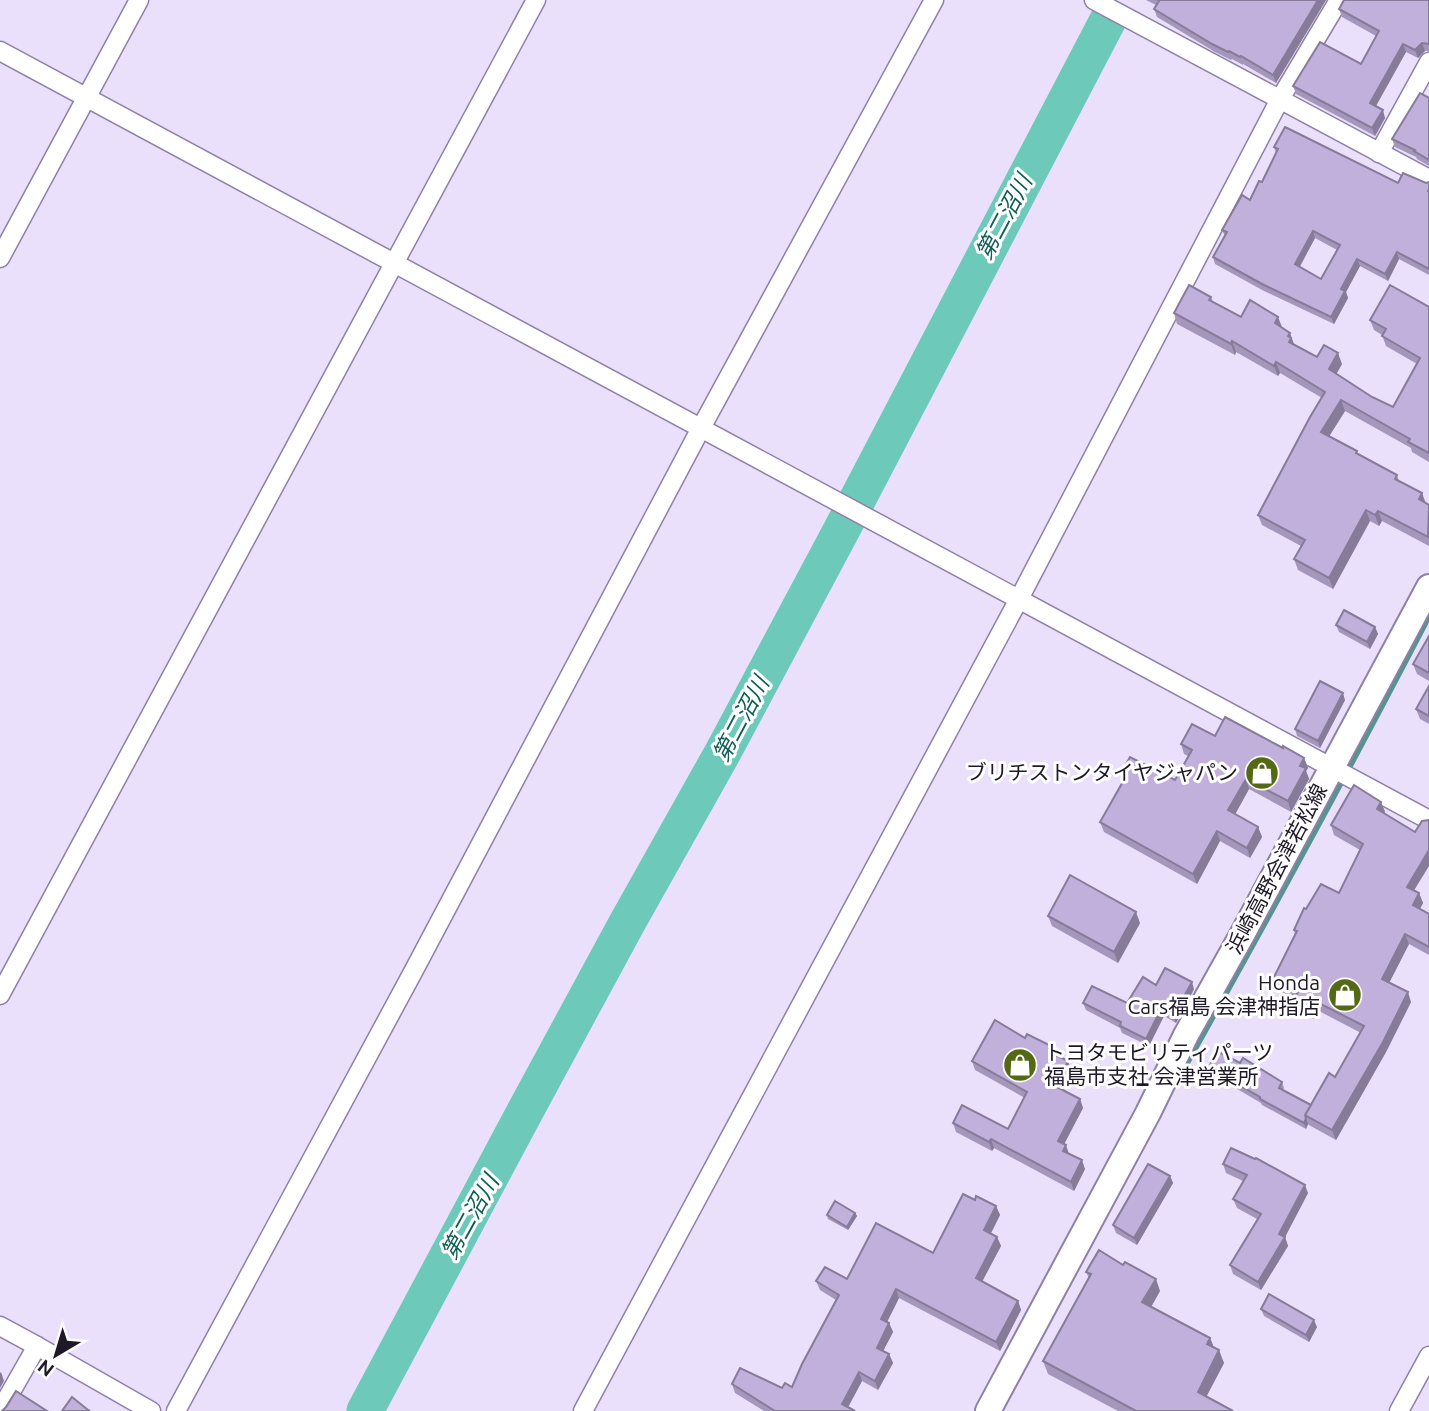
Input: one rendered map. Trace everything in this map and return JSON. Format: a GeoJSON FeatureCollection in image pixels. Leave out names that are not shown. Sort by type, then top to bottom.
{"type":"FeatureCollection","features":[{"type":"Feature","properties":{"kind":"main road","name":"浜崎高野会津若松線"},"geometry":{"type":"LineString","coordinates":[[988,1411],[1148,1113],[1186,1035],[1335,769],[1429,587]]}},
{"type":"Feature","properties":{"kind":"street"},"geometry":{"type":"LineString","coordinates":[[0,258],[139,0]]}},
{"type":"Feature","properties":{"kind":"street"},"geometry":{"type":"LineString","coordinates":[[0,995],[536,0]]}},
{"type":"Feature","properties":{"kind":"street"},"geometry":{"type":"LineString","coordinates":[[176,1411],[933,0]]}},
{"type":"Feature","properties":{"kind":"street"},"geometry":{"type":"LineString","coordinates":[[1094,0],[1429,180]]}},
{"type":"Feature","properties":{"kind":"street"},"geometry":{"type":"LineString","coordinates":[[583,1411],[1019,598],[1280,99],[1339,0]]}},
{"type":"Feature","properties":{"kind":"street"},"geometry":{"type":"LineString","coordinates":[[0,51],[1429,820]]}},
{"type":"Feature","properties":{"kind":"street"},"geometry":{"type":"LineString","coordinates":[[1379,153],[1429,62]]}},
{"type":"Feature","properties":{"kind":"street"},"geometry":{"type":"LineString","coordinates":[[0,1326],[151,1411]]}},
{"type":"Feature","properties":{"kind":"street"},"geometry":{"type":"LineString","coordinates":[[0,1411],[37,1346]]}},
{"type":"Feature","properties":{"kind":"street"},"geometry":{"type":"LineString","coordinates":[[1399,1411],[1429,1356]]}},
{"type":"Feature","properties":{"kind":"building"},"geometry":{"type":"Polygon","coordinates":[[[1158,0],[1318,0],[1273,75],[1241,56],[1212,44],[1154,9],[1158,0]]]}},
{"type":"Feature","properties":{"kind":"building"},"geometry":{"type":"Polygon","coordinates":[[[1344,0],[1429,0],[1429,44],[1422,43],[1415,50],[1403,44],[1370,103],[1383,110],[1372,128],[1293,86],[1320,42],[1361,64],[1379,31],[1339,9],[1344,0]]]}},
{"type":"Feature","properties":{"kind":"building"},"geometry":{"type":"Polygon","coordinates":[[[1420,93],[1429,98],[1429,160],[1392,139],[1420,93]]]}},
{"type":"Feature","properties":{"kind":"building"},"geometry":{"type":"Polygon","coordinates":[[[1285,127],[1398,183],[1403,173],[1429,182],[1429,269],[1397,252],[1385,274],[1357,259],[1341,289],[1345,291],[1331,317],[1213,257],[1227,232],[1222,230],[1242,195],[1250,200],[1259,181],[1262,182],[1278,149],[1274,147],[1285,127]],[[1313,231],[1295,264],[1321,279],[1340,245],[1313,231]]]}},
{"type":"Feature","properties":{"kind":"building"},"geometry":{"type":"Polygon","coordinates":[[[1189,285],[1211,297],[1209,300],[1241,317],[1250,300],[1278,317],[1275,323],[1290,333],[1289,342],[1317,357],[1324,345],[1338,353],[1329,369],[1372,397],[1393,407],[1420,358],[1382,336],[1386,329],[1370,320],[1390,285],[1429,307],[1429,453],[1408,442],[1410,439],[1341,400],[1321,432],[1397,475],[1395,479],[1422,493],[1419,499],[1429,505],[1428,537],[1378,511],[1375,515],[1366,510],[1329,578],[1294,559],[1305,540],[1258,515],[1325,392],[1276,362],[1274,366],[1232,341],[1231,344],[1174,313],[1189,285]]]}},
{"type":"Feature","properties":{"kind":"building"},"geometry":{"type":"Polygon","coordinates":[[[1344,610],[1375,627],[1367,642],[1336,625],[1344,610]]]}},
{"type":"Feature","properties":{"kind":"building"},"geometry":{"type":"Polygon","coordinates":[[[1429,636],[1429,673],[1413,664],[1429,636]]]}},
{"type":"Feature","properties":{"kind":"building"},"geometry":{"type":"Polygon","coordinates":[[[1320,681],[1343,693],[1318,741],[1295,729],[1320,681]]]}},
{"type":"Feature","properties":{"kind":"building"},"geometry":{"type":"Polygon","coordinates":[[[1429,686],[1429,716],[1416,709],[1429,686]]]}},
{"type":"Feature","properties":{"kind":"building"},"geometry":{"type":"Polygon","coordinates":[[[1225,717],[1304,758],[1300,766],[1306,768],[1288,801],[1246,779],[1228,810],[1258,827],[1247,848],[1217,831],[1193,874],[1100,822],[1125,778],[1120,775],[1130,757],[1175,780],[1192,750],[1181,744],[1192,724],[1215,736],[1225,717]]]}},
{"type":"Feature","properties":{"kind":"building"},"geometry":{"type":"Polygon","coordinates":[[[1354,785],[1381,802],[1377,809],[1415,832],[1422,821],[1429,820],[1429,850],[1407,887],[1419,893],[1413,905],[1429,914],[1429,947],[1405,934],[1382,979],[1408,992],[1383,1042],[1332,1130],[1305,1115],[1329,1073],[1335,1077],[1364,1026],[1315,1001],[1311,1009],[1294,999],[1298,992],[1273,979],[1297,931],[1294,930],[1304,908],[1306,909],[1321,884],[1339,893],[1363,844],[1331,825],[1354,785]]]}},
{"type":"Feature","properties":{"kind":"building"},"geometry":{"type":"Polygon","coordinates":[[[1070,875],[1136,912],[1114,952],[1048,916],[1070,875]]]}},
{"type":"Feature","properties":{"kind":"building"},"geometry":{"type":"Polygon","coordinates":[[[1165,968],[1192,982],[1173,1016],[1161,1009],[1146,1039],[1120,1026],[1121,1022],[1083,1003],[1092,986],[1127,1003],[1143,977],[1156,985],[1165,968]]]}},
{"type":"Feature","properties":{"kind":"building"},"geometry":{"type":"Polygon","coordinates":[[[995,1020],[1025,1038],[1027,1034],[1053,1047],[1050,1052],[1068,1061],[1055,1086],[1080,1099],[1058,1141],[1066,1145],[1063,1151],[1082,1160],[1071,1182],[991,1139],[989,1142],[953,1123],[962,1105],[1008,1129],[1027,1092],[972,1061],[995,1020]]]}},
{"type":"Feature","properties":{"kind":"building"},"geometry":{"type":"Polygon","coordinates":[[[1217,1051],[1240,1063],[1243,1058],[1282,1082],[1279,1088],[1311,1105],[1304,1123],[1208,1069],[1217,1051]]]}},
{"type":"Feature","properties":{"kind":"building"},"geometry":{"type":"Polygon","coordinates":[[[1231,1148],[1256,1158],[1305,1185],[1279,1234],[1285,1237],[1258,1282],[1230,1265],[1261,1214],[1233,1199],[1247,1175],[1223,1164],[1231,1148]]]}},
{"type":"Feature","properties":{"kind":"building"},"geometry":{"type":"Polygon","coordinates":[[[1148,1164],[1170,1176],[1134,1238],[1113,1225],[1148,1164]]]}},
{"type":"Feature","properties":{"kind":"building"},"geometry":{"type":"Polygon","coordinates":[[[963,1194],[975,1200],[976,1196],[996,1206],[984,1230],[997,1237],[976,1278],[1018,1301],[996,1342],[896,1289],[881,1319],[889,1323],[877,1348],[889,1354],[875,1381],[859,1372],[842,1404],[855,1411],[775,1411],[732,1384],[740,1368],[782,1388],[785,1383],[792,1387],[839,1295],[816,1281],[825,1267],[847,1279],[876,1223],[933,1253],[963,1194]]]}},
{"type":"Feature","properties":{"kind":"building"},"geometry":{"type":"Polygon","coordinates":[[[835,1201],[855,1213],[847,1227],[827,1215],[835,1201]]]}},
{"type":"Feature","properties":{"kind":"building"},"geometry":{"type":"Polygon","coordinates":[[[1099,1250],[1123,1265],[1125,1262],[1156,1279],[1142,1302],[1210,1338],[1207,1344],[1219,1350],[1198,1392],[1233,1411],[1136,1411],[1043,1361],[1091,1274],[1086,1272],[1099,1250]]]}},
{"type":"Feature","properties":{"kind":"building"},"geometry":{"type":"Polygon","coordinates":[[[1269,1294],[1314,1320],[1306,1335],[1261,1309],[1269,1294]]]}},
{"type":"Feature","properties":{"kind":"building"},"geometry":{"type":"Polygon","coordinates":[[[16,1391],[47,1411],[2,1411],[16,1391]]]}},
{"type":"Feature","properties":{"kind":"building"},"geometry":{"type":"Polygon","coordinates":[[[72,1397],[88,1410],[90,1411],[62,1411],[72,1397]]]}},
{"type":"Feature","properties":{"kind":"waterway","name":"第二沼川"},"geometry":{"type":"LineString","coordinates":[[365,1411],[627,923],[723,752],[1107,22]]}},
{"type":"Feature","properties":{"kind":"waterway"},"geometry":{"type":"LineString","coordinates":[[1178,1079],[1368,733],[1429,616]]}},
{"type":"Feature","properties":{"kind":"place","name":"ブリチストンタイヤジャパン"},"geometry":{"type":"Point","coordinates":[1262,773]}},
{"type":"Feature","properties":{"kind":"place","name":"Honda Cars福島 会津神指店"},"geometry":{"type":"Point","coordinates":[1345,995]}},
{"type":"Feature","properties":{"kind":"place","name":"トヨタモビリティパーツ 福島市支社 会津営業所"},"geometry":{"type":"Point","coordinates":[1020,1065]}}]}
